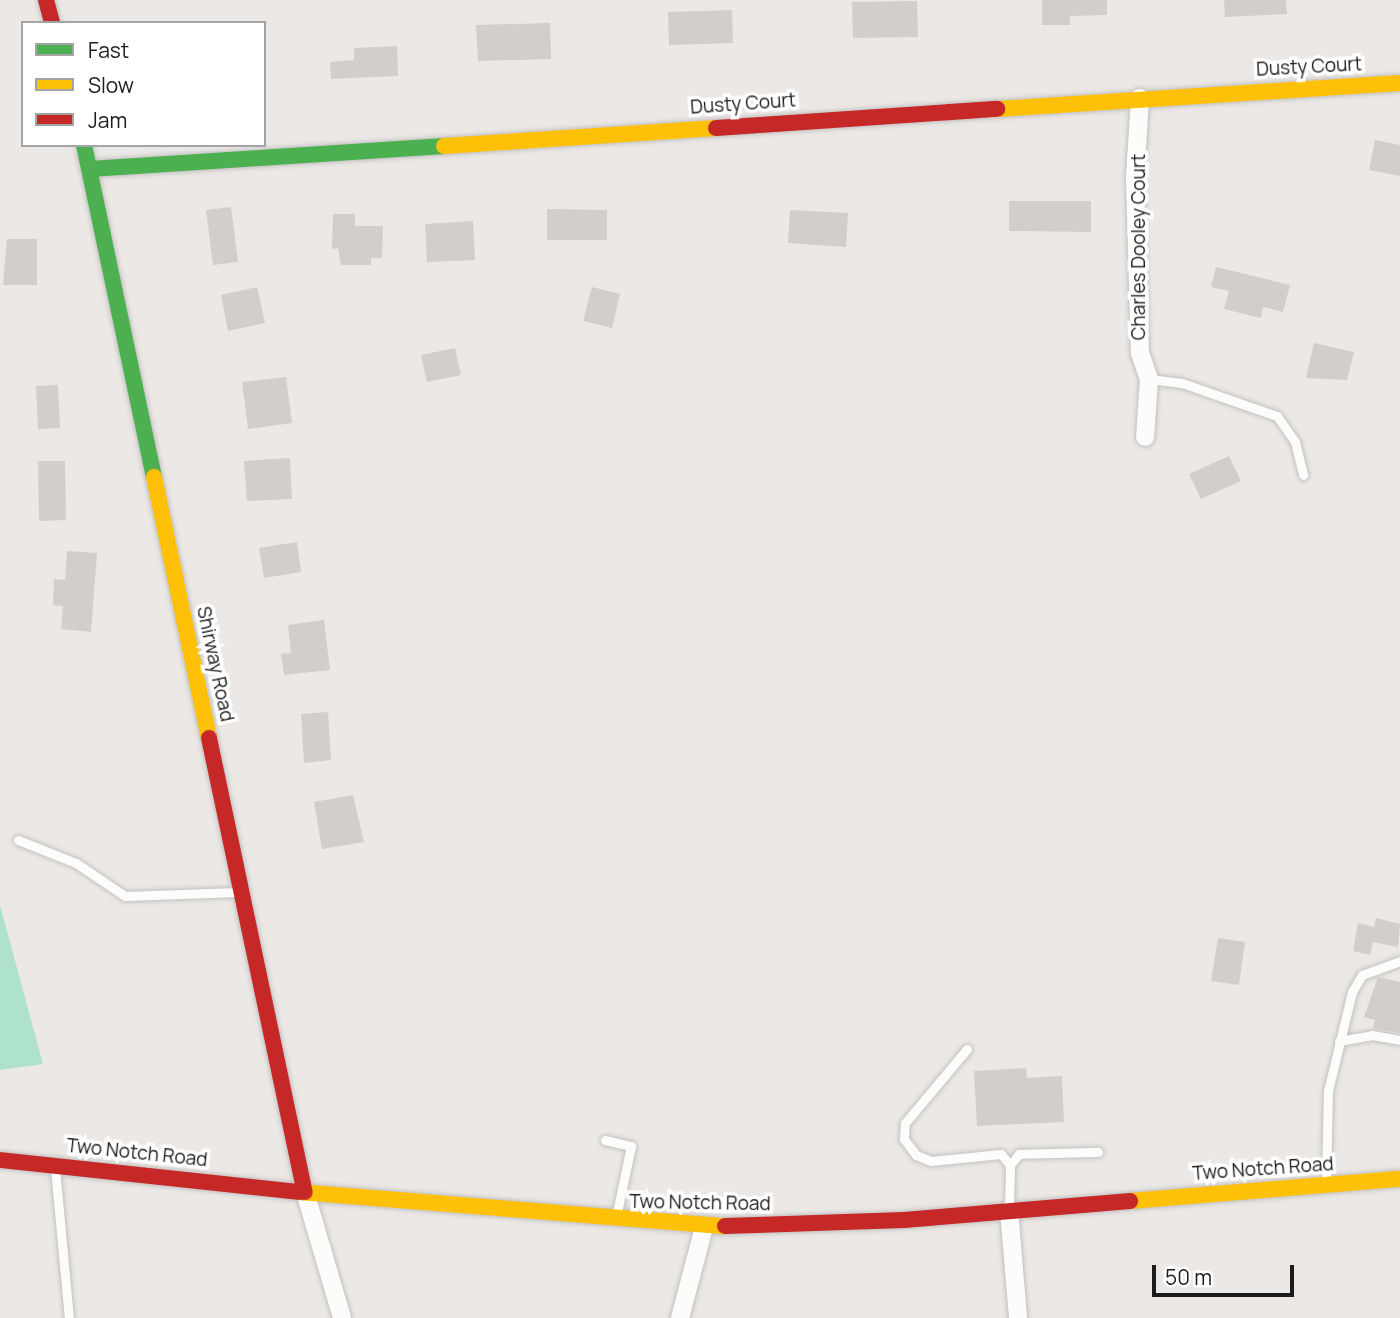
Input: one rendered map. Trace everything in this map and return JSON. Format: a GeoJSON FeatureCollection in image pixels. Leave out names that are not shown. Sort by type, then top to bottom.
{"type":"FeatureCollection","features":[{"type":"Feature","properties":{"kind":"street"},"geometry":{"type":"LineString","coordinates":[[46,0],[51,21]]}},
{"type":"Feature","properties":{"kind":"street","name":"Dusty Court"},"geometry":{"type":"LineString","coordinates":[[90,169],[1400,83]]}},
{"type":"Feature","properties":{"kind":"street","name":"Charles Dooley Court"},"geometry":{"type":"LineString","coordinates":[[1140,98],[1137,306],[1140,353],[1149,379],[1145,437]]}},
{"type":"Feature","properties":{"kind":"street","name":"Shirway Road"},"geometry":{"type":"LineString","coordinates":[[84,147],[305,1192]]}},
{"type":"Feature","properties":{"kind":"street","name":"Two Notch Road"},"geometry":{"type":"LineString","coordinates":[[0,1160],[614,1222],[704,1227],[794,1226],[1400,1179]]}},
{"type":"Feature","properties":{"kind":"street"},"geometry":{"type":"LineString","coordinates":[[305,1192],[342,1318]]}},
{"type":"Feature","properties":{"kind":"street"},"geometry":{"type":"LineString","coordinates":[[1009,1210],[1018,1318]]}},
{"type":"Feature","properties":{"kind":"street"},"geometry":{"type":"LineString","coordinates":[[680,1318],[704,1227]]}},
{"type":"Feature","properties":{"kind":"lane"},"geometry":{"type":"LineString","coordinates":[[1149,379],[1182,383],[1277,416],[1295,442],[1303,475]]}},
{"type":"Feature","properties":{"kind":"lane"},"geometry":{"type":"LineString","coordinates":[[18,840],[76,863],[125,895],[240,892]]}},
{"type":"Feature","properties":{"kind":"lane"},"geometry":{"type":"LineString","coordinates":[[1326,1185],[1325,1118],[1339,1041],[1362,975],[1400,961]]}},
{"type":"Feature","properties":{"kind":"lane"},"geometry":{"type":"LineString","coordinates":[[1339,1041],[1372,1035],[1400,1040]]}},
{"type":"Feature","properties":{"kind":"lane"},"geometry":{"type":"LineString","coordinates":[[967,1049],[905,1123],[904,1139],[916,1155],[931,1161],[1000,1154],[1010,1165]]}},
{"type":"Feature","properties":{"kind":"lane"},"geometry":{"type":"LineString","coordinates":[[605,1140],[631,1146],[614,1222]]}},
{"type":"Feature","properties":{"kind":"lane"},"geometry":{"type":"LineString","coordinates":[[1009,1210],[1010,1165],[1019,1154],[1098,1152]]}},
{"type":"Feature","properties":{"kind":"lane"},"geometry":{"type":"LineString","coordinates":[[55,1166],[69,1318]]}},
{"type":"Feature","properties":{"kind":"green space"},"geometry":{"type":"Polygon","coordinates":[[[0,905],[43,1064],[0,1070],[0,905]]]}},
{"type":"Feature","properties":{"kind":"building"},"geometry":{"type":"Polygon","coordinates":[[[1042,0],[1107,0],[1107,15],[1070,16],[1070,25],[1042,25],[1042,0]]]}},
{"type":"Feature","properties":{"kind":"building"},"geometry":{"type":"Polygon","coordinates":[[[1224,0],[1286,0],[1287,14],[1225,17],[1224,0]]]}},
{"type":"Feature","properties":{"kind":"building"},"geometry":{"type":"Polygon","coordinates":[[[917,1],[918,37],[853,38],[852,2],[917,1]]]}},
{"type":"Feature","properties":{"kind":"building"},"geometry":{"type":"Polygon","coordinates":[[[732,10],[733,43],[669,45],[668,12],[732,10]]]}},
{"type":"Feature","properties":{"kind":"building"},"geometry":{"type":"Polygon","coordinates":[[[550,23],[551,59],[478,61],[476,25],[550,23]]]}},
{"type":"Feature","properties":{"kind":"building"},"geometry":{"type":"Polygon","coordinates":[[[397,46],[398,76],[331,79],[330,62],[354,60],[354,48],[397,46]]]}},
{"type":"Feature","properties":{"kind":"building"},"geometry":{"type":"Polygon","coordinates":[[[1375,140],[1400,145],[1400,176],[1369,170],[1375,140]]]}},
{"type":"Feature","properties":{"kind":"building"},"geometry":{"type":"Polygon","coordinates":[[[1009,201],[1091,201],[1091,232],[1009,231],[1009,201]]]}},
{"type":"Feature","properties":{"kind":"building"},"geometry":{"type":"Polygon","coordinates":[[[231,207],[238,262],[213,265],[206,210],[231,207]]]}},
{"type":"Feature","properties":{"kind":"building"},"geometry":{"type":"Polygon","coordinates":[[[547,209],[607,210],[607,240],[547,240],[547,209]]]}},
{"type":"Feature","properties":{"kind":"building"},"geometry":{"type":"Polygon","coordinates":[[[790,210],[848,213],[846,247],[788,243],[790,210]]]}},
{"type":"Feature","properties":{"kind":"building"},"geometry":{"type":"Polygon","coordinates":[[[333,214],[355,214],[355,226],[383,226],[382,258],[371,258],[371,265],[341,265],[338,248],[332,249],[333,214]]]}},
{"type":"Feature","properties":{"kind":"building"},"geometry":{"type":"Polygon","coordinates":[[[473,221],[475,260],[427,262],[425,224],[473,221]]]}},
{"type":"Feature","properties":{"kind":"building"},"geometry":{"type":"Polygon","coordinates":[[[7,239],[37,239],[37,285],[3,285],[7,239]]]}},
{"type":"Feature","properties":{"kind":"building"},"geometry":{"type":"Polygon","coordinates":[[[1216,267],[1290,285],[1283,312],[1263,307],[1261,318],[1224,309],[1229,291],[1211,287],[1216,267]]]}},
{"type":"Feature","properties":{"kind":"building"},"geometry":{"type":"Polygon","coordinates":[[[257,287],[265,323],[228,331],[221,295],[257,287]]]}},
{"type":"Feature","properties":{"kind":"building"},"geometry":{"type":"Polygon","coordinates":[[[592,287],[620,294],[612,328],[583,321],[592,287]]]}},
{"type":"Feature","properties":{"kind":"building"},"geometry":{"type":"Polygon","coordinates":[[[1314,343],[1354,352],[1347,380],[1306,378],[1314,343]]]}},
{"type":"Feature","properties":{"kind":"building"},"geometry":{"type":"Polygon","coordinates":[[[455,348],[461,375],[427,382],[421,355],[455,348]]]}},
{"type":"Feature","properties":{"kind":"building"},"geometry":{"type":"Polygon","coordinates":[[[286,377],[292,423],[248,429],[242,382],[286,377]]]}},
{"type":"Feature","properties":{"kind":"building"},"geometry":{"type":"Polygon","coordinates":[[[58,385],[60,428],[38,429],[36,386],[58,385]]]}},
{"type":"Feature","properties":{"kind":"building"},"geometry":{"type":"Polygon","coordinates":[[[1229,456],[1241,481],[1201,499],[1189,474],[1229,456]]]}},
{"type":"Feature","properties":{"kind":"building"},"geometry":{"type":"Polygon","coordinates":[[[290,458],[292,499],[247,501],[244,461],[290,458]]]}},
{"type":"Feature","properties":{"kind":"building"},"geometry":{"type":"Polygon","coordinates":[[[38,461],[65,461],[66,520],[39,521],[38,461]]]}},
{"type":"Feature","properties":{"kind":"building"},"geometry":{"type":"Polygon","coordinates":[[[297,542],[301,572],[264,578],[259,548],[297,542]]]}},
{"type":"Feature","properties":{"kind":"building"},"geometry":{"type":"Polygon","coordinates":[[[67,551],[97,553],[91,632],[61,629],[63,606],[53,605],[54,579],[65,580],[67,551]]]}},
{"type":"Feature","properties":{"kind":"building"},"geometry":{"type":"Polygon","coordinates":[[[324,620],[330,670],[284,675],[281,654],[291,653],[288,625],[324,620]]]}},
{"type":"Feature","properties":{"kind":"building"},"geometry":{"type":"Polygon","coordinates":[[[328,712],[331,760],[304,763],[301,714],[328,712]]]}},
{"type":"Feature","properties":{"kind":"building"},"geometry":{"type":"Polygon","coordinates":[[[353,795],[364,842],[322,849],[314,802],[353,795]]]}},
{"type":"Feature","properties":{"kind":"building"},"geometry":{"type":"Polygon","coordinates":[[[1376,918],[1400,924],[1398,947],[1373,942],[1370,955],[1353,951],[1358,923],[1374,927],[1376,918]]]}},
{"type":"Feature","properties":{"kind":"building"},"geometry":{"type":"Polygon","coordinates":[[[1218,938],[1245,942],[1239,985],[1211,981],[1218,938]]]}},
{"type":"Feature","properties":{"kind":"building"},"geometry":{"type":"Polygon","coordinates":[[[1378,977],[1400,982],[1400,1033],[1373,1028],[1375,1020],[1364,1017],[1378,977]]]}},
{"type":"Feature","properties":{"kind":"building"},"geometry":{"type":"Polygon","coordinates":[[[1026,1068],[1027,1078],[1062,1076],[1064,1122],[977,1126],[974,1071],[1026,1068]]]}},
{"type":"Feature","properties":{"kind":"traffic: fast"},"geometry":{"type":"LineString","coordinates":[[90,169],[444,146]]}},
{"type":"Feature","properties":{"kind":"traffic: fast"},"geometry":{"type":"LineString","coordinates":[[84,147],[154,477]]}},
{"type":"Feature","properties":{"kind":"traffic: slow"},"geometry":{"type":"LineString","coordinates":[[997,109],[1400,83]]}},
{"type":"Feature","properties":{"kind":"traffic: slow"},"geometry":{"type":"LineString","coordinates":[[444,146],[716,128]]}},
{"type":"Feature","properties":{"kind":"traffic: slow"},"geometry":{"type":"LineString","coordinates":[[154,477],[209,738]]}},
{"type":"Feature","properties":{"kind":"traffic: slow"},"geometry":{"type":"LineString","coordinates":[[1130,1201],[1400,1179]]}},
{"type":"Feature","properties":{"kind":"traffic: slow"},"geometry":{"type":"LineString","coordinates":[[299,1192],[725,1226]]}},
{"type":"Feature","properties":{"kind":"traffic: jam"},"geometry":{"type":"LineString","coordinates":[[46,0],[51,21]]}},
{"type":"Feature","properties":{"kind":"traffic: jam"},"geometry":{"type":"LineString","coordinates":[[716,128],[997,109]]}},
{"type":"Feature","properties":{"kind":"traffic: jam"},"geometry":{"type":"LineString","coordinates":[[209,738],[305,1192]]}},
{"type":"Feature","properties":{"kind":"traffic: jam"},"geometry":{"type":"LineString","coordinates":[[0,1160],[299,1192]]}},
{"type":"Feature","properties":{"kind":"traffic: jam"},"geometry":{"type":"LineString","coordinates":[[725,1226],[904,1220],[1130,1201]]}}]}
